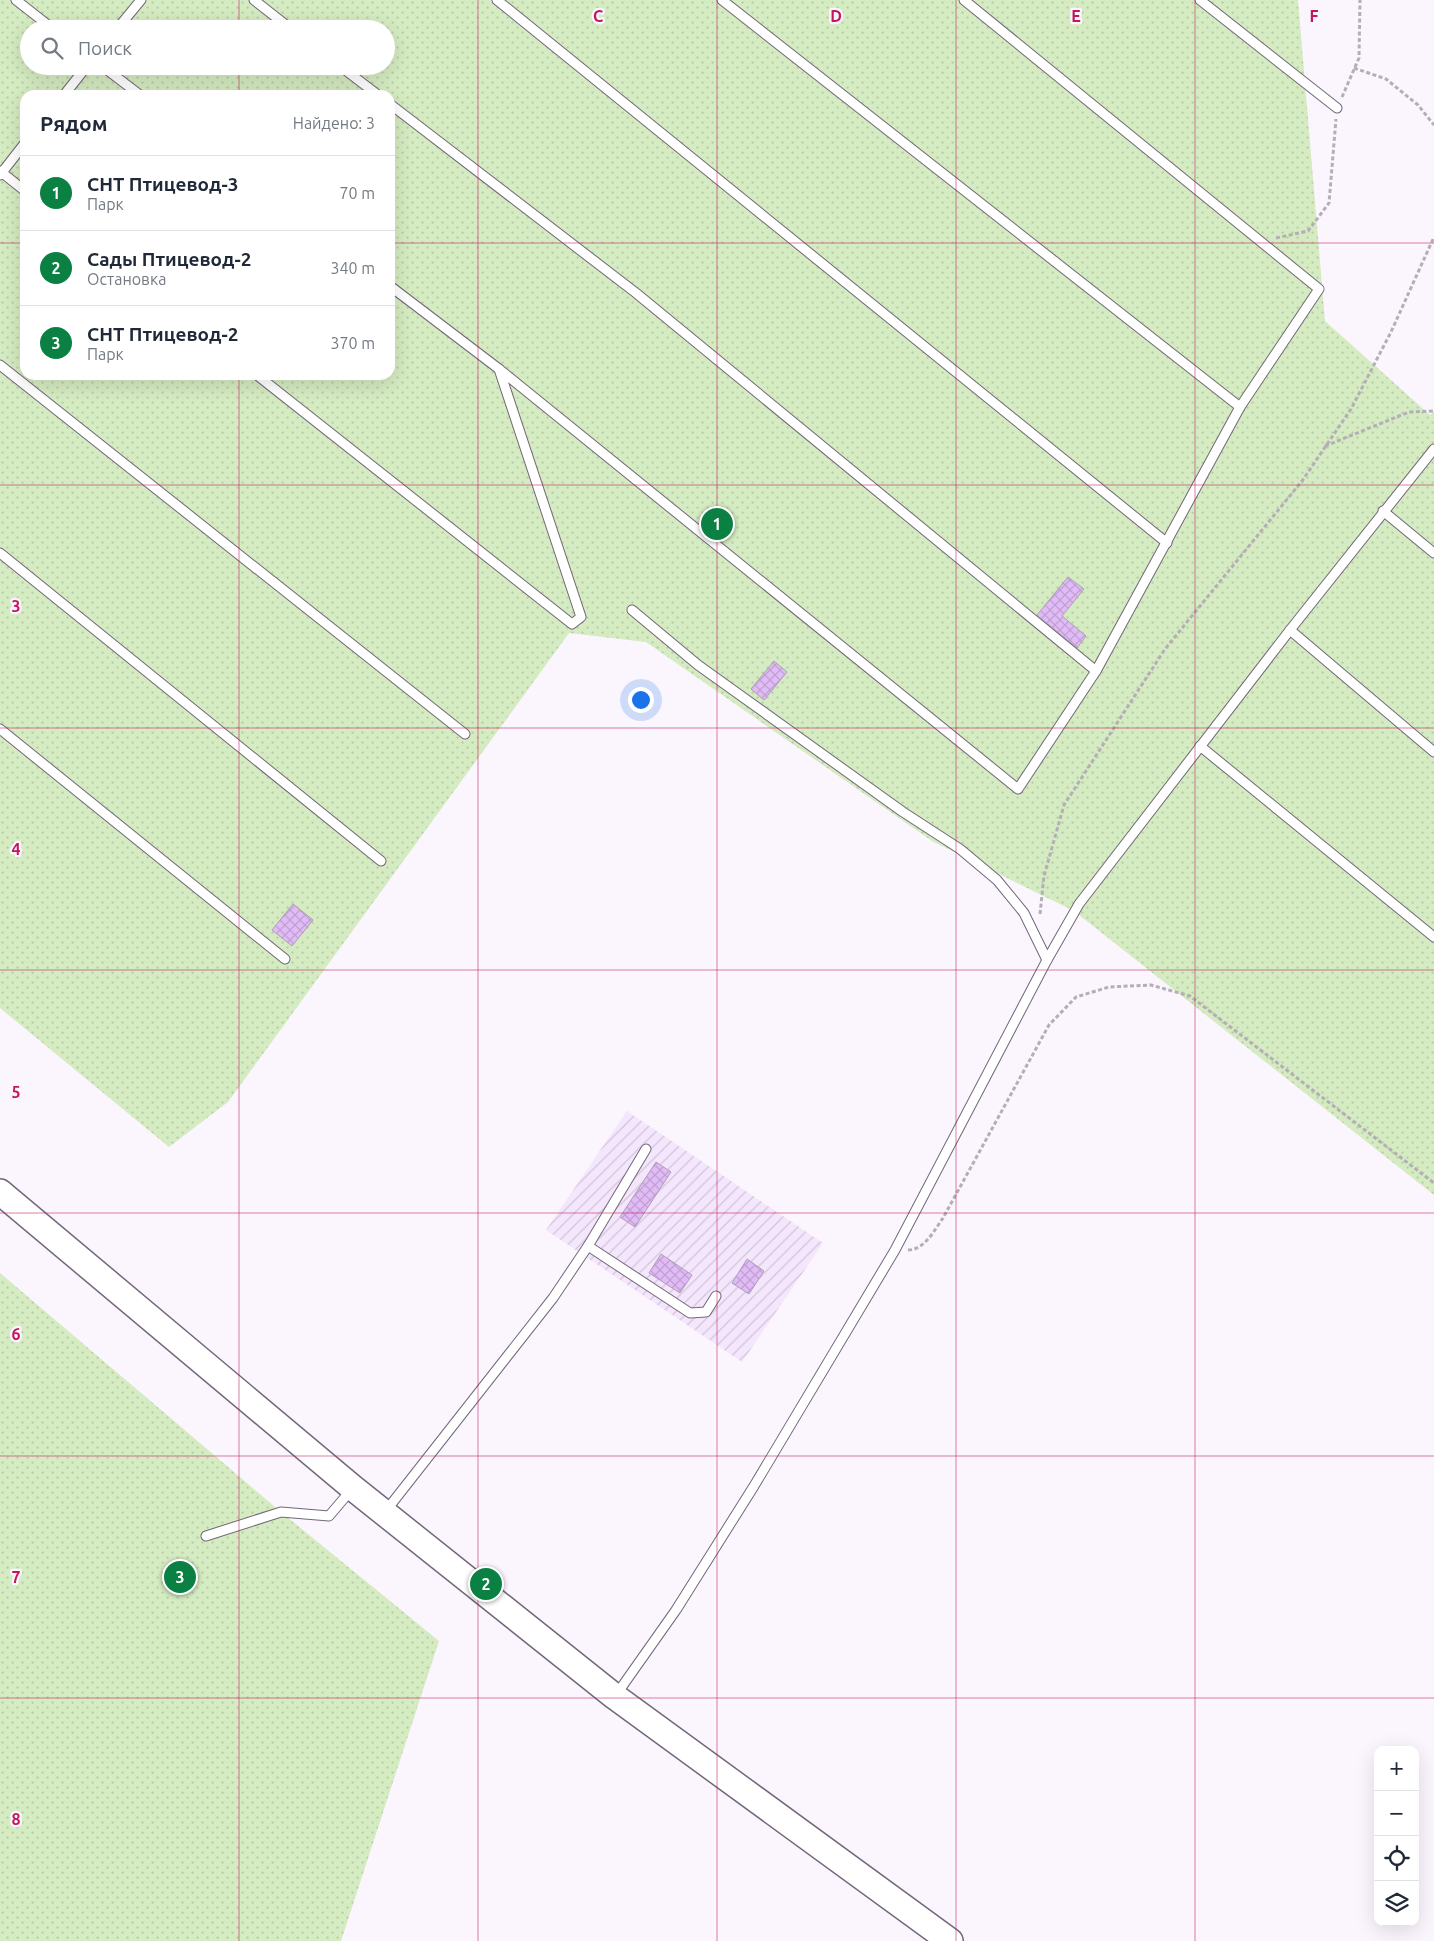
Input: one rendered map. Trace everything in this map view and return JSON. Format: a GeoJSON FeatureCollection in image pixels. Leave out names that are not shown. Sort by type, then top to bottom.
{"type":"FeatureCollection","features":[{"type":"Feature","properties":{"kind":"main road"},"geometry":{"type":"LineString","coordinates":[[0,1192],[353,1488],[614,1696],[950,1941]]}},
{"type":"Feature","properties":{"kind":"lane"},"geometry":{"type":"LineString","coordinates":[[16,0],[42,20]]}},
{"type":"Feature","properties":{"kind":"lane"},"geometry":{"type":"LineString","coordinates":[[124,20],[141,0]]}},
{"type":"Feature","properties":{"kind":"lane"},"geometry":{"type":"LineString","coordinates":[[254,0],[280,20]]}},
{"type":"Feature","properties":{"kind":"lane"},"geometry":{"type":"LineString","coordinates":[[497,0],[1167,543]]}},
{"type":"Feature","properties":{"kind":"lane"},"geometry":{"type":"LineString","coordinates":[[722,0],[1240,407]]}},
{"type":"Feature","properties":{"kind":"lane"},"geometry":{"type":"LineString","coordinates":[[395,290],[499,369],[1018,789],[1096,671],[1240,407],[1319,289],[964,0]]}},
{"type":"Feature","properties":{"kind":"lane"},"geometry":{"type":"LineString","coordinates":[[1200,0],[1337,108]]}},
{"type":"Feature","properties":{"kind":"lane"},"geometry":{"type":"LineString","coordinates":[[68,90],[80,75]]}},
{"type":"Feature","properties":{"kind":"lane"},"geometry":{"type":"LineString","coordinates":[[114,75],[133,90]]}},
{"type":"Feature","properties":{"kind":"lane"},"geometry":{"type":"LineString","coordinates":[[352,75],[371,90]]}},
{"type":"Feature","properties":{"kind":"lane"},"geometry":{"type":"LineString","coordinates":[[395,108],[636,293],[1096,671]]}},
{"type":"Feature","properties":{"kind":"lane"},"geometry":{"type":"LineString","coordinates":[[20,149],[1,173],[20,187]]}},
{"type":"Feature","properties":{"kind":"lane"},"geometry":{"type":"LineString","coordinates":[[0,365],[465,734]]}},
{"type":"Feature","properties":{"kind":"lane"},"geometry":{"type":"LineString","coordinates":[[263,380],[572,624],[581,617],[499,369]]}},
{"type":"Feature","properties":{"kind":"lane"},"geometry":{"type":"LineString","coordinates":[[614,1696],[676,1610],[895,1250],[1047,960],[1079,904],[1382,512],[1434,449]]}},
{"type":"Feature","properties":{"kind":"lane"},"geometry":{"type":"LineString","coordinates":[[1382,512],[1434,553]]}},
{"type":"Feature","properties":{"kind":"lane"},"geometry":{"type":"LineString","coordinates":[[0,553],[381,861]]}},
{"type":"Feature","properties":{"kind":"lane"},"geometry":{"type":"LineString","coordinates":[[632,610],[698,665],[904,812],[960,849],[997,880],[1024,913],[1047,960]]}},
{"type":"Feature","properties":{"kind":"lane"},"geometry":{"type":"LineString","coordinates":[[1290,630],[1434,752]]}},
{"type":"Feature","properties":{"kind":"lane"},"geometry":{"type":"LineString","coordinates":[[0,729],[285,960]]}},
{"type":"Feature","properties":{"kind":"lane"},"geometry":{"type":"LineString","coordinates":[[1200,746],[1434,937]]}},
{"type":"Feature","properties":{"kind":"lane"},"geometry":{"type":"LineString","coordinates":[[385,1513],[553,1298],[588,1246],[646,1149]]}},
{"type":"Feature","properties":{"kind":"lane"},"geometry":{"type":"LineString","coordinates":[[588,1246],[690,1313],[706,1312],[716,1296]]}},
{"type":"Feature","properties":{"kind":"lane"},"geometry":{"type":"LineString","coordinates":[[206,1536],[281,1512],[329,1516],[353,1488]]}},
{"type":"Feature","properties":{"kind":"path"},"geometry":{"type":"LineString","coordinates":[[1261,242],[1308,231],[1329,203],[1337,108],[1359,58],[1360,0]]}},
{"type":"Feature","properties":{"kind":"path"},"geometry":{"type":"LineString","coordinates":[[1354,68],[1386,79],[1418,105],[1434,125]]}},
{"type":"Feature","properties":{"kind":"path"},"geometry":{"type":"LineString","coordinates":[[1041,922],[1040,912],[1044,876],[1064,805],[1165,649],[1302,481],[1350,409],[1391,332],[1434,236]]}},
{"type":"Feature","properties":{"kind":"path"},"geometry":{"type":"LineString","coordinates":[[1325,447],[1409,412],[1434,411]]}},
{"type":"Feature","properties":{"kind":"path"},"geometry":{"type":"LineString","coordinates":[[895,1250],[912,1250],[926,1241],[943,1218],[1049,1025],[1076,997],[1109,987],[1151,985],[1190,996],[1434,1184]]}},
{"type":"Feature","properties":{"kind":"shaded area"},"geometry":{"type":"Polygon","coordinates":[[[627,1111],[823,1243],[742,1362],[546,1230],[627,1111]]]}},
{"type":"Feature","properties":{"kind":"green space"},"geometry":{"type":"Polygon","coordinates":[[[0,0],[1298,0],[1325,321],[1430,415],[1434,412],[1434,1195],[1074,911],[932,841],[646,642],[569,633],[228,1102],[169,1147],[0,1008],[0,0]]]}},
{"type":"Feature","properties":{"kind":"green space"},"geometry":{"type":"Polygon","coordinates":[[[0,1273],[281,1512],[439,1641],[341,1941],[0,1941],[0,1273]]]}},
{"type":"Feature","properties":{"kind":"building"},"geometry":{"type":"Polygon","coordinates":[[[1068,577],[1084,589],[1062,616],[1086,636],[1077,648],[1037,615],[1068,577]]]}},
{"type":"Feature","properties":{"kind":"building"},"geometry":{"type":"Polygon","coordinates":[[[774,661],[787,672],[764,700],[751,689],[774,661]]]}},
{"type":"Feature","properties":{"kind":"building"},"geometry":{"type":"Polygon","coordinates":[[[293,904],[313,920],[292,946],[272,930],[293,904]]]}},
{"type":"Feature","properties":{"kind":"building"},"geometry":{"type":"Polygon","coordinates":[[[656,1162],[671,1172],[635,1227],[620,1217],[656,1162]]]}},
{"type":"Feature","properties":{"kind":"building"},"geometry":{"type":"Polygon","coordinates":[[[661,1254],[692,1275],[680,1293],[649,1273],[661,1254]]]}},
{"type":"Feature","properties":{"kind":"building"},"geometry":{"type":"Polygon","coordinates":[[[747,1259],[764,1271],[749,1294],[732,1283],[747,1259]]]}},
{"type":"Feature","properties":{"kind":"place","name":"СНТ Птицевод-3"},"geometry":{"type":"Point","coordinates":[717,524]}},
{"type":"Feature","properties":{"kind":"place","name":"СНТ Птицевод-2"},"geometry":{"type":"Point","coordinates":[180,1577]}},
{"type":"Feature","properties":{"kind":"place","name":"Сады Птицевод-2"},"geometry":{"type":"Point","coordinates":[486,1584]}}]}
